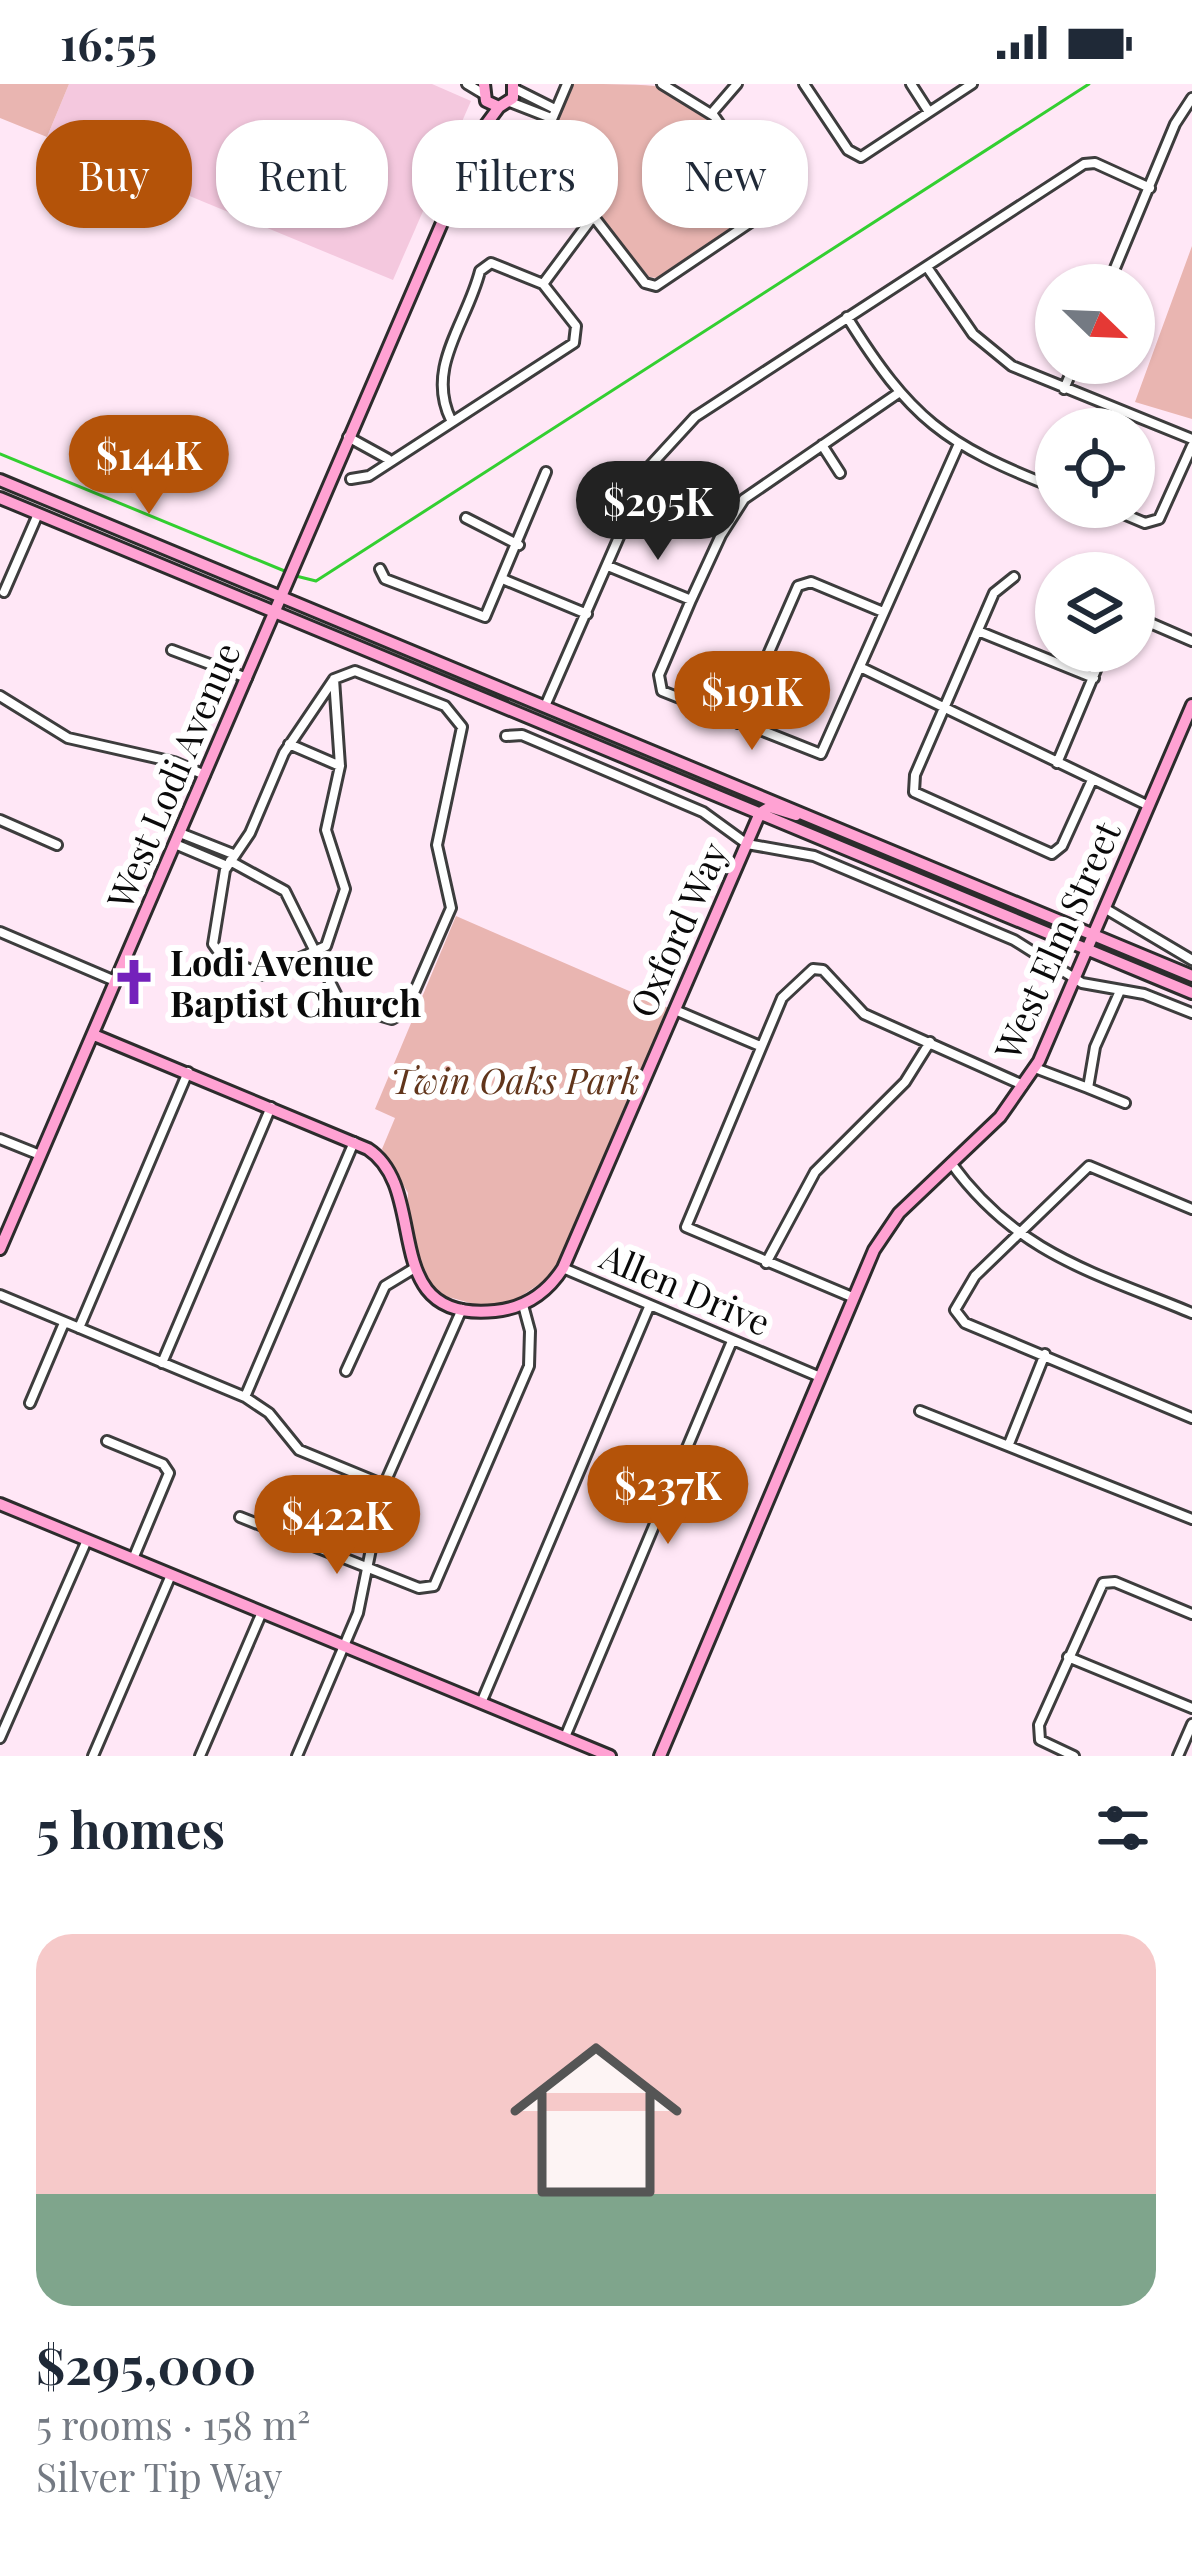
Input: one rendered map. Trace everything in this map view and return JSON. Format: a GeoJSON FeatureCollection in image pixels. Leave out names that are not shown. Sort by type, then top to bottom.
{"type":"FeatureCollection","features":[{"type":"Feature","properties":{"kind":"street"},"geometry":{"type":"LineString","coordinates":[[467,84],[505,105],[553,114]]}},
{"type":"Feature","properties":{"kind":"street"},"geometry":{"type":"LineString","coordinates":[[551,120],[567,84]]}},
{"type":"Feature","properties":{"kind":"street"},"geometry":{"type":"LineString","coordinates":[[601,228],[650,286],[661,285],[776,205],[711,114],[662,84]]}},
{"type":"Feature","properties":{"kind":"street"},"geometry":{"type":"LineString","coordinates":[[711,114],[737,84]]}},
{"type":"Feature","properties":{"kind":"street"},"geometry":{"type":"LineString","coordinates":[[804,84],[856,157],[973,84]]}},
{"type":"Feature","properties":{"kind":"street"},"geometry":{"type":"LineString","coordinates":[[911,84],[929,112]]}},
{"type":"Feature","properties":{"kind":"street"},"geometry":{"type":"LineString","coordinates":[[491,120],[514,86],[553,114]]}},
{"type":"Feature","properties":{"kind":"street"},"geometry":{"type":"LineString","coordinates":[[1117,264],[1192,98]]}},
{"type":"Feature","properties":{"kind":"street"},"geometry":{"type":"LineString","coordinates":[[510,709],[536,713],[546,704],[650,466],[674,435],[1084,164],[1095,163],[1150,188]]}},
{"type":"Feature","properties":{"kind":"street","name":"West Lodi Avenue"},"geometry":{"type":"LineString","coordinates":[[0,1249],[438,228]]}},
{"type":"Feature","properties":{"kind":"street"},"geometry":{"type":"LineString","coordinates":[[543,284],[585,228]]}},
{"type":"Feature","properties":{"kind":"street"},"geometry":{"type":"LineString","coordinates":[[351,479],[370,476],[578,338],[576,326],[543,284],[488,264],[441,372],[440,390],[451,420]]}},
{"type":"Feature","properties":{"kind":"street"},"geometry":{"type":"LineString","coordinates":[[927,267],[961,319],[991,352],[1192,443],[1155,520]]}},
{"type":"Feature","properties":{"kind":"street"},"geometry":{"type":"LineString","coordinates":[[847,317],[897,394],[958,446],[1035,479]]}},
{"type":"Feature","properties":{"kind":"street"},"geometry":{"type":"LineString","coordinates":[[1064,389],[1066,384]]}},
{"type":"Feature","properties":{"kind":"street"},"geometry":{"type":"LineString","coordinates":[[897,394],[744,499],[721,535],[691,600],[659,675],[661,689],[816,755],[830,736],[958,446]]}},
{"type":"Feature","properties":{"kind":"street"},"geometry":{"type":"LineString","coordinates":[[348,437],[388,460]]}},
{"type":"Feature","properties":{"kind":"street"},"geometry":{"type":"LineString","coordinates":[[822,445],[840,473]]}},
{"type":"Feature","properties":{"kind":"street"},"geometry":{"type":"LineString","coordinates":[[380,569],[385,579],[466,613],[485,616],[505,580],[546,472]]}},
{"type":"Feature","properties":{"kind":"street"},"geometry":{"type":"LineString","coordinates":[[0,480],[1192,976]]}},
{"type":"Feature","properties":{"kind":"street"},"geometry":{"type":"LineString","coordinates":[[0,498],[1192,992]]}},
{"type":"Feature","properties":{"kind":"street"},"geometry":{"type":"LineString","coordinates":[[4,592],[38,514]]}},
{"type":"Feature","properties":{"kind":"street"},"geometry":{"type":"LineString","coordinates":[[466,518],[519,545]]}},
{"type":"Feature","properties":{"kind":"street"},"geometry":{"type":"LineString","coordinates":[[58,522],[70,520],[128,543],[138,538]]}},
{"type":"Feature","properties":{"kind":"street"},"geometry":{"type":"LineString","coordinates":[[608,566],[691,600]]}},
{"type":"Feature","properties":{"kind":"street"},"geometry":{"type":"LineString","coordinates":[[1014,577],[999,586],[978,631],[914,792],[1052,854],[1065,840],[1092,781]]}},
{"type":"Feature","properties":{"kind":"street"},"geometry":{"type":"LineString","coordinates":[[505,580],[587,614]]}},
{"type":"Feature","properties":{"kind":"street"},"geometry":{"type":"LineString","coordinates":[[738,723],[798,586],[811,582],[883,612]]}},
{"type":"Feature","properties":{"kind":"street"},"geometry":{"type":"LineString","coordinates":[[1155,625],[1192,641]]}},
{"type":"Feature","properties":{"kind":"street"},"geometry":{"type":"LineString","coordinates":[[978,631],[1094,678]]}},
{"type":"Feature","properties":{"kind":"street"},"geometry":{"type":"LineString","coordinates":[[172,650],[247,677]]}},
{"type":"Feature","properties":{"kind":"street"},"geometry":{"type":"LineString","coordinates":[[860,667],[1149,806]]}},
{"type":"Feature","properties":{"kind":"street"},"geometry":{"type":"LineString","coordinates":[[178,839],[230,860],[281,886],[314,954],[341,1004],[366,1015],[401,1016],[451,908],[437,845],[462,737],[459,719],[445,706],[355,671],[334,679],[289,744],[250,833],[230,860],[211,933],[223,958],[263,975],[314,954],[330,938],[345,889],[326,830],[340,766],[334,679]]}},
{"type":"Feature","properties":{"kind":"street"},"geometry":{"type":"LineString","coordinates":[[1057,763],[1096,672]]}},
{"type":"Feature","properties":{"kind":"street"},"geometry":{"type":"LineString","coordinates":[[0,696],[68,737],[205,775]]}},
{"type":"Feature","properties":{"kind":"street","name":"West Elm Street"},"geometry":{"type":"LineString","coordinates":[[660,1756],[852,1297],[899,1213],[951,1163],[1035,1068],[1192,705]]}},
{"type":"Feature","properties":{"kind":"street"},"geometry":{"type":"LineString","coordinates":[[506,736],[522,736],[703,812],[747,844],[814,856],[1014,940],[1074,980],[1119,993],[1144,994],[1192,1013]]}},
{"type":"Feature","properties":{"kind":"street"},"geometry":{"type":"LineString","coordinates":[[289,744],[340,766]]}},
{"type":"Feature","properties":{"kind":"street"},"geometry":{"type":"LineString","coordinates":[[760,813],[770,807],[840,826]]}},
{"type":"Feature","properties":{"kind":"street","name":"Oxford Way"},"geometry":{"type":"LineString","coordinates":[[563,1268],[760,813]]}},
{"type":"Feature","properties":{"kind":"street"},"geometry":{"type":"LineString","coordinates":[[0,820],[58,845]]}},
{"type":"Feature","properties":{"kind":"street"},"geometry":{"type":"LineString","coordinates":[[1106,909],[1192,960]]}},
{"type":"Feature","properties":{"kind":"street"},"geometry":{"type":"LineString","coordinates":[[0,932],[117,981]]}},
{"type":"Feature","properties":{"kind":"street"},"geometry":{"type":"LineString","coordinates":[[852,1297],[692,1233],[686,1224],[782,998],[813,969],[823,970],[859,1011],[1024,1085]]}},
{"type":"Feature","properties":{"kind":"street"},"geometry":{"type":"LineString","coordinates":[[1088,1088],[1095,1047],[1119,993]]}},
{"type":"Feature","properties":{"kind":"street"},"geometry":{"type":"LineString","coordinates":[[674,1010],[760,1046]]}},
{"type":"Feature","properties":{"kind":"street"},"geometry":{"type":"LineString","coordinates":[[94,1035],[376,1154],[398,1184],[413,1269],[438,1297],[485,1312],[523,1305],[530,1331],[529,1366],[431,1588],[419,1588],[240,1517]]}},
{"type":"Feature","properties":{"kind":"street"},"geometry":{"type":"LineString","coordinates":[[766,1263],[815,1172],[905,1082],[930,1042]]}},
{"type":"Feature","properties":{"kind":"street"},"geometry":{"type":"LineString","coordinates":[[1035,1068],[1125,1103]]}},
{"type":"Feature","properties":{"kind":"street"},"geometry":{"type":"LineString","coordinates":[[79,1328],[188,1072]]}},
{"type":"Feature","properties":{"kind":"street"},"geometry":{"type":"LineString","coordinates":[[162,1363],[271,1107]]}},
{"type":"Feature","properties":{"kind":"street"},"geometry":{"type":"LineString","coordinates":[[0,1139],[41,1156]]}},
{"type":"Feature","properties":{"kind":"street"},"geometry":{"type":"LineString","coordinates":[[245,1397],[354,1142]]}},
{"type":"Feature","properties":{"kind":"street"},"geometry":{"type":"LineString","coordinates":[[951,1163],[1018,1236],[1192,1313]]}},
{"type":"Feature","properties":{"kind":"street"},"geometry":{"type":"LineString","coordinates":[[1192,1209],[1089,1166],[975,1276],[956,1314],[965,1323],[1192,1418]]}},
{"type":"Feature","properties":{"kind":"street","name":"Allen Drive"},"geometry":{"type":"LineString","coordinates":[[523,1305],[563,1268],[820,1376]]}},
{"type":"Feature","properties":{"kind":"street"},"geometry":{"type":"LineString","coordinates":[[346,1371],[386,1286],[413,1269]]}},
{"type":"Feature","properties":{"kind":"street"},"geometry":{"type":"LineString","coordinates":[[0,1295],[245,1397],[269,1413],[299,1450],[384,1486]]}},
{"type":"Feature","properties":{"kind":"street"},"geometry":{"type":"LineString","coordinates":[[481,1702],[649,1307]]}},
{"type":"Feature","properties":{"kind":"street"},"geometry":{"type":"LineString","coordinates":[[297,1756],[345,1647],[384,1486],[462,1308]]}},
{"type":"Feature","properties":{"kind":"street"},"geometry":{"type":"LineString","coordinates":[[30,1403],[64,1323]]}},
{"type":"Feature","properties":{"kind":"street"},"geometry":{"type":"LineString","coordinates":[[565,1737],[732,1341]]}},
{"type":"Feature","properties":{"kind":"street"},"geometry":{"type":"LineString","coordinates":[[1009,1444],[1045,1354]]}},
{"type":"Feature","properties":{"kind":"street"},"geometry":{"type":"LineString","coordinates":[[920,1411],[1192,1519]]}},
{"type":"Feature","properties":{"kind":"street"},"geometry":{"type":"LineString","coordinates":[[107,1441],[163,1464],[169,1473],[133,1559]]}},
{"type":"Feature","properties":{"kind":"street"},"geometry":{"type":"LineString","coordinates":[[0,1504],[610,1756]]}},
{"type":"Feature","properties":{"kind":"street"},"geometry":{"type":"LineString","coordinates":[[0,1738],[87,1540]]}},
{"type":"Feature","properties":{"kind":"street"},"geometry":{"type":"LineString","coordinates":[[93,1756],[171,1575]]}},
{"type":"Feature","properties":{"kind":"street"},"geometry":{"type":"LineString","coordinates":[[1074,1756],[1045,1744],[1038,1730],[1098,1589],[1112,1581],[1192,1613]]}},
{"type":"Feature","properties":{"kind":"street"},"geometry":{"type":"LineString","coordinates":[[200,1756],[262,1612]]}},
{"type":"Feature","properties":{"kind":"street"},"geometry":{"type":"LineString","coordinates":[[1068,1657],[1192,1708]]}},
{"type":"Feature","properties":{"kind":"street"},"geometry":{"type":"LineString","coordinates":[[1178,1756],[1192,1724]]}},
{"type":"Feature","properties":{"kind":"shaded area"},"geometry":{"type":"Polygon","coordinates":[[[69,84],[432,84],[471,101],[463,120],[412,120],[412,228],[416,228],[393,280],[267,228],[388,228],[388,120],[216,120],[216,207],[192,197],[192,120],[54,120],[69,84]]]}},
{"type":"Feature","properties":{"kind":"green space"},"geometry":{"type":"Polygon","coordinates":[[[0,84],[69,84],[54,120],[36,120],[36,133],[0,118],[0,84]]]}},
{"type":"Feature","properties":{"kind":"green space"},"geometry":{"type":"Polygon","coordinates":[[[572,84],[655,86],[672,94],[708,120],[642,120],[642,228],[733,228],[657,278],[649,277],[610,228],[618,228],[618,120],[557,120],[572,84]]]}},
{"type":"Feature","properties":{"kind":"green space"},"geometry":{"type":"Polygon","coordinates":[[[1192,246],[1192,419],[1135,402],[1142,384],[1155,384],[1155,347],[1192,246]]]}},
{"type":"Feature","properties":{"kind":"green space","name":"Twin Oaks Park"},"geometry":{"type":"Polygon","coordinates":[[[456,916],[673,1010],[563,1268],[499,1311],[434,1293],[406,1250],[408,1193],[382,1149],[395,1118],[375,1109],[456,916]]]}},
{"type":"Feature","properties":{"kind":"waterway"},"geometry":{"type":"LineString","coordinates":[[296,576],[316,581],[1089,84]]}},
{"type":"Feature","properties":{"kind":"waterway"},"geometry":{"type":"LineString","coordinates":[[0,454],[287,572]]}},
{"type":"Feature","properties":{"kind":"place","name":"Lodi Avenue Baptist Church"},"geometry":{"type":"Point","coordinates":[134,982]}}]}
